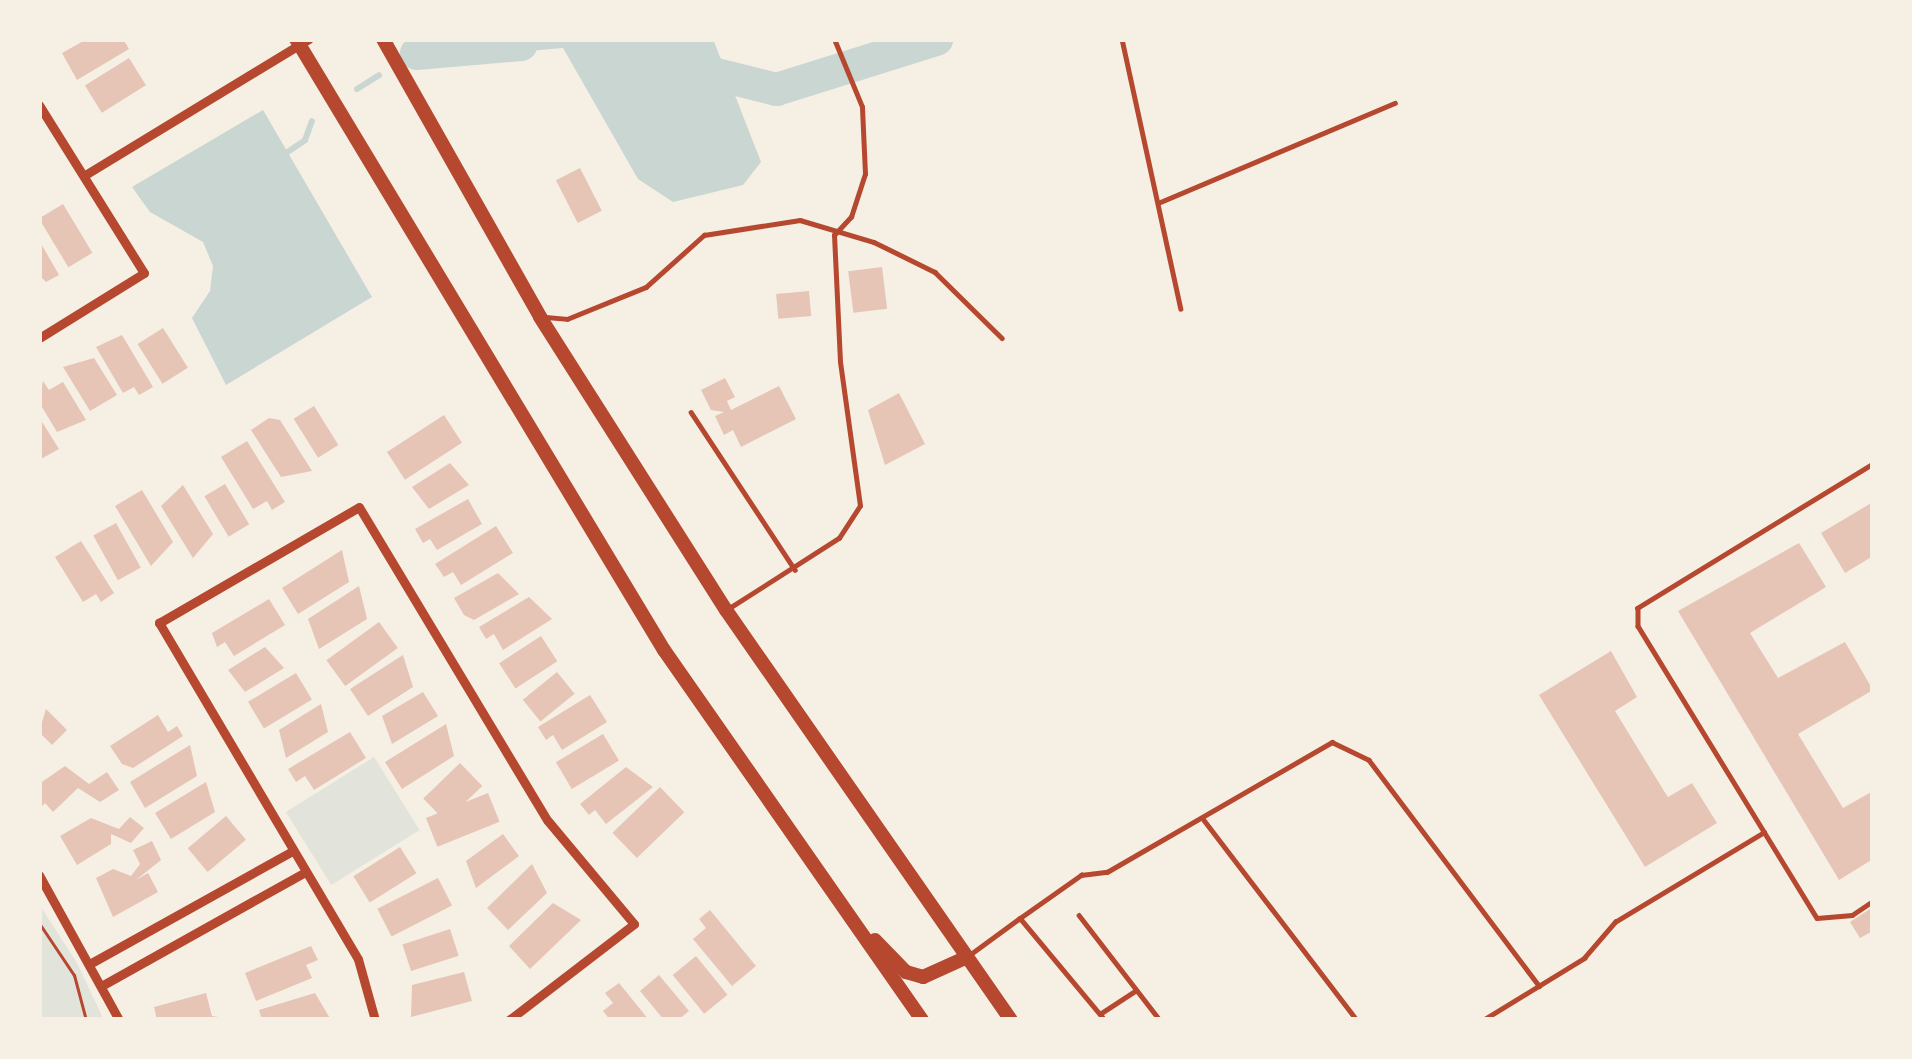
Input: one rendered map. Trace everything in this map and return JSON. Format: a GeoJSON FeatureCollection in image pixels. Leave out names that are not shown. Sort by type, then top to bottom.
{"type":"FeatureCollection","features":[{"type":"Feature","properties":{"kind":"main road"},"geometry":{"type":"LineString","coordinates":[[383,39],[540,317],[726,610],[963,959],[1010,1020]]}},
{"type":"Feature","properties":{"kind":"main road"},"geometry":{"type":"LineString","coordinates":[[301,41],[664,650],[922,1020]]}},
{"type":"Feature","properties":{"kind":"main road"},"geometry":{"type":"LineString","coordinates":[[843,905],[905,972],[944,974],[963,959]]}},
{"type":"Feature","properties":{"kind":"street"},"geometry":{"type":"LineString","coordinates":[[85,175],[301,41]]}},
{"type":"Feature","properties":{"kind":"street"},"geometry":{"type":"LineString","coordinates":[[39,105],[144,272],[39,338]]}},
{"type":"Feature","properties":{"kind":"street"},"geometry":{"type":"LineString","coordinates":[[375,1020],[358,958],[159,623],[359,507],[548,821],[634,924],[509,1020]]}},
{"type":"Feature","properties":{"kind":"street"},"geometry":{"type":"LineString","coordinates":[[93,962],[291,852]]}},
{"type":"Feature","properties":{"kind":"street"},"geometry":{"type":"LineString","coordinates":[[103,985],[304,872]]}},
{"type":"Feature","properties":{"kind":"street"},"geometry":{"type":"LineString","coordinates":[[39,874],[93,962],[119,1020]]}},
{"type":"Feature","properties":{"kind":"lane"},"geometry":{"type":"LineString","coordinates":[[833,235],[851,217],[865,174],[862,106],[835,39]]}},
{"type":"Feature","properties":{"kind":"lane"},"geometry":{"type":"LineString","coordinates":[[1122,39],[1181,309]]}},
{"type":"Feature","properties":{"kind":"lane"},"geometry":{"type":"LineString","coordinates":[[1158,203],[1395,103]]}},
{"type":"Feature","properties":{"kind":"lane"},"geometry":{"type":"LineString","coordinates":[[540,317],[568,319],[646,287],[704,235],[743,224],[800,220],[833,235],[874,242],[935,272],[1002,338]]}},
{"type":"Feature","properties":{"kind":"lane"},"geometry":{"type":"LineString","coordinates":[[726,610],[839,538],[860,506],[833,235]]}},
{"type":"Feature","properties":{"kind":"lane"},"geometry":{"type":"LineString","coordinates":[[691,412],[795,569]]}},
{"type":"Feature","properties":{"kind":"lane"},"geometry":{"type":"LineString","coordinates":[[1873,464],[1638,608],[1638,626],[1817,918],[1852,915],[1873,901]]}},
{"type":"Feature","properties":{"kind":"lane"},"geometry":{"type":"LineString","coordinates":[[963,959],[1081,874],[1107,872],[1311,748],[1347,746],[1369,760],[1539,986]]}},
{"type":"Feature","properties":{"kind":"lane"},"geometry":{"type":"LineString","coordinates":[[1202,818],[1357,1020]]}},
{"type":"Feature","properties":{"kind":"lane"},"geometry":{"type":"LineString","coordinates":[[1483,1020],[1584,958],[1615,922],[1764,832]]}},
{"type":"Feature","properties":{"kind":"lane"},"geometry":{"type":"LineString","coordinates":[[1079,915],[1160,1020]]}},
{"type":"Feature","properties":{"kind":"lane"},"geometry":{"type":"LineString","coordinates":[[1020,918],[1102,1017],[1137,990]]}},
{"type":"Feature","properties":{"kind":"path"},"geometry":{"type":"LineString","coordinates":[[39,922],[74,975],[86,1020]]}},
{"type":"Feature","properties":{"kind":"shaded area"},"geometry":{"type":"Polygon","coordinates":[[[713,39],[761,162],[743,185],[673,202],[638,179],[563,48],[483,55],[473,41],[713,39]]]}},
{"type":"Feature","properties":{"kind":"shaded area"},"geometry":{"type":"Polygon","coordinates":[[[263,110],[372,297],[226,385],[192,318],[210,291],[213,266],[203,242],[150,212],[132,187],[263,110]]]}},
{"type":"Feature","properties":{"kind":"shaded area"},"geometry":{"type":"Polygon","coordinates":[[[374,757],[420,830],[331,885],[286,812],[374,757]]]}},
{"type":"Feature","properties":{"kind":"shaded area"},"geometry":{"type":"Polygon","coordinates":[[[39,904],[77,963],[104,1020],[39,1020],[39,904]]]}},
{"type":"Feature","properties":{"kind":"building"},"geometry":{"type":"Polygon","coordinates":[[[87,39],[123,39],[129,49],[77,80],[62,53],[87,39]]]}},
{"type":"Feature","properties":{"kind":"building"},"geometry":{"type":"Polygon","coordinates":[[[129,58],[146,85],[102,113],[85,86],[129,58]]]}},
{"type":"Feature","properties":{"kind":"building"},"geometry":{"type":"Polygon","coordinates":[[[580,168],[602,211],[578,223],[556,180],[580,168]]]}},
{"type":"Feature","properties":{"kind":"building"},"geometry":{"type":"Polygon","coordinates":[[[63,204],[92,253],[68,267],[39,218],[63,204]]]}},
{"type":"Feature","properties":{"kind":"building"},"geometry":{"type":"Polygon","coordinates":[[[39,240],[59,275],[46,282],[39,275],[39,240]]]}},
{"type":"Feature","properties":{"kind":"building"},"geometry":{"type":"Polygon","coordinates":[[[882,267],[887,309],[853,313],[848,271],[882,267]]]}},
{"type":"Feature","properties":{"kind":"building"},"geometry":{"type":"Polygon","coordinates":[[[809,291],[811,316],[778,319],[776,294],[809,291]]]}},
{"type":"Feature","properties":{"kind":"building"},"geometry":{"type":"Polygon","coordinates":[[[163,328],[188,368],[162,384],[138,344],[163,328]]]}},
{"type":"Feature","properties":{"kind":"building"},"geometry":{"type":"Polygon","coordinates":[[[122,335],[153,387],[139,395],[134,387],[123,393],[96,347],[122,335]]]}},
{"type":"Feature","properties":{"kind":"building"},"geometry":{"type":"Polygon","coordinates":[[[94,358],[117,395],[90,411],[63,367],[94,358]]]}},
{"type":"Feature","properties":{"kind":"building"},"geometry":{"type":"Polygon","coordinates":[[[725,378],[735,397],[727,401],[731,410],[779,386],[796,419],[741,447],[733,430],[724,435],[715,416],[724,412],[711,410],[701,390],[725,378]]]}},
{"type":"Feature","properties":{"kind":"building"},"geometry":{"type":"Polygon","coordinates":[[[43,381],[49,390],[63,382],[86,420],[57,432],[39,402],[43,381]]]}},
{"type":"Feature","properties":{"kind":"building"},"geometry":{"type":"Polygon","coordinates":[[[899,393],[925,444],[885,465],[868,410],[899,393]]]}},
{"type":"Feature","properties":{"kind":"building"},"geometry":{"type":"Polygon","coordinates":[[[314,406],[338,445],[318,458],[294,419],[314,406]]]}},
{"type":"Feature","properties":{"kind":"building"},"geometry":{"type":"Polygon","coordinates":[[[444,415],[462,443],[405,480],[387,452],[444,415]]]}},
{"type":"Feature","properties":{"kind":"building"},"geometry":{"type":"Polygon","coordinates":[[[39,417],[59,449],[41,459],[39,456],[39,417]]]}},
{"type":"Feature","properties":{"kind":"building"},"geometry":{"type":"Polygon","coordinates":[[[269,418],[280,420],[312,471],[281,477],[251,430],[269,418]]]}},
{"type":"Feature","properties":{"kind":"building"},"geometry":{"type":"Polygon","coordinates":[[[247,441],[285,502],[272,510],[267,501],[253,509],[221,457],[247,441]]]}},
{"type":"Feature","properties":{"kind":"building"},"geometry":{"type":"Polygon","coordinates":[[[450,463],[469,485],[429,509],[412,487],[450,463]]]}},
{"type":"Feature","properties":{"kind":"building"},"geometry":{"type":"Polygon","coordinates":[[[225,484],[249,524],[229,537],[204,496],[225,484]]]}},
{"type":"Feature","properties":{"kind":"building"},"geometry":{"type":"Polygon","coordinates":[[[183,485],[213,534],[193,558],[161,506],[183,485]]]}},
{"type":"Feature","properties":{"kind":"building"},"geometry":{"type":"Polygon","coordinates":[[[142,490],[173,542],[151,566],[115,506],[142,490]]]}},
{"type":"Feature","properties":{"kind":"building"},"geometry":{"type":"Polygon","coordinates":[[[468,499],[482,524],[437,550],[430,539],[423,543],[415,529],[468,499]]]}},
{"type":"Feature","properties":{"kind":"building"},"geometry":{"type":"Polygon","coordinates":[[[1873,502],[1873,556],[1845,573],[1821,533],[1873,502]]]}},
{"type":"Feature","properties":{"kind":"building"},"geometry":{"type":"Polygon","coordinates":[[[116,523],[141,568],[118,580],[93,536],[116,523]]]}},
{"type":"Feature","properties":{"kind":"building"},"geometry":{"type":"Polygon","coordinates":[[[496,526],[513,553],[461,585],[453,572],[444,577],[435,564],[496,526]]]}},
{"type":"Feature","properties":{"kind":"building"},"geometry":{"type":"Polygon","coordinates":[[[81,541],[114,593],[101,602],[96,594],[83,602],[55,557],[81,541]]]}},
{"type":"Feature","properties":{"kind":"building"},"geometry":{"type":"Polygon","coordinates":[[[1799,543],[1826,587],[1750,633],[1778,678],[1845,642],[1873,690],[1798,734],[1843,808],[1873,791],[1873,859],[1839,880],[1678,611],[1799,543]]]}},
{"type":"Feature","properties":{"kind":"building"},"geometry":{"type":"Polygon","coordinates":[[[342,550],[349,582],[298,614],[282,588],[342,550]]]}},
{"type":"Feature","properties":{"kind":"building"},"geometry":{"type":"Polygon","coordinates":[[[498,573],[519,594],[474,620],[464,615],[454,598],[498,573]]]}},
{"type":"Feature","properties":{"kind":"building"},"geometry":{"type":"Polygon","coordinates":[[[359,586],[367,619],[319,649],[308,619],[359,586]]]}},
{"type":"Feature","properties":{"kind":"building"},"geometry":{"type":"Polygon","coordinates":[[[529,597],[552,619],[503,650],[494,634],[486,639],[479,627],[529,597]]]}},
{"type":"Feature","properties":{"kind":"building"},"geometry":{"type":"Polygon","coordinates":[[[269,599],[285,625],[234,656],[225,642],[217,647],[212,633],[269,599]]]}},
{"type":"Feature","properties":{"kind":"building"},"geometry":{"type":"Polygon","coordinates":[[[379,622],[398,648],[345,686],[326,660],[379,622]]]}},
{"type":"Feature","properties":{"kind":"building"},"geometry":{"type":"Polygon","coordinates":[[[541,636],[557,661],[515,688],[499,663],[541,636]]]}},
{"type":"Feature","properties":{"kind":"building"},"geometry":{"type":"Polygon","coordinates":[[[265,647],[284,668],[245,692],[228,670],[265,647]]]}},
{"type":"Feature","properties":{"kind":"building"},"geometry":{"type":"Polygon","coordinates":[[[1611,651],[1637,697],[1615,711],[1664,791],[1668,797],[1692,783],[1717,823],[1645,867],[1539,695],[1611,651]]]}},
{"type":"Feature","properties":{"kind":"building"},"geometry":{"type":"Polygon","coordinates":[[[403,655],[413,687],[368,716],[350,689],[403,655]]]}},
{"type":"Feature","properties":{"kind":"building"},"geometry":{"type":"Polygon","coordinates":[[[557,672],[575,694],[540,721],[523,700],[557,672]]]}},
{"type":"Feature","properties":{"kind":"building"},"geometry":{"type":"Polygon","coordinates":[[[296,673],[312,700],[264,728],[248,702],[296,673]]]}},
{"type":"Feature","properties":{"kind":"building"},"geometry":{"type":"Polygon","coordinates":[[[423,692],[438,716],[392,744],[382,716],[423,692]]]}},
{"type":"Feature","properties":{"kind":"building"},"geometry":{"type":"Polygon","coordinates":[[[590,695],[607,722],[562,750],[553,735],[546,740],[538,727],[590,695]]]}},
{"type":"Feature","properties":{"kind":"building"},"geometry":{"type":"Polygon","coordinates":[[[321,704],[328,732],[286,758],[279,730],[321,704]]]}},
{"type":"Feature","properties":{"kind":"building"},"geometry":{"type":"Polygon","coordinates":[[[46,709],[67,730],[52,745],[39,732],[46,709]]]}},
{"type":"Feature","properties":{"kind":"building"},"geometry":{"type":"Polygon","coordinates":[[[158,715],[168,732],[177,726],[183,736],[133,768],[122,764],[110,746],[158,715]]]}},
{"type":"Feature","properties":{"kind":"building"},"geometry":{"type":"Polygon","coordinates":[[[446,724],[454,756],[402,789],[385,762],[446,724]]]}},
{"type":"Feature","properties":{"kind":"building"},"geometry":{"type":"Polygon","coordinates":[[[350,732],[366,758],[314,790],[305,776],[296,782],[288,769],[350,732]]]}},
{"type":"Feature","properties":{"kind":"building"},"geometry":{"type":"Polygon","coordinates":[[[603,734],[619,761],[572,789],[556,762],[603,734]]]}},
{"type":"Feature","properties":{"kind":"building"},"geometry":{"type":"Polygon","coordinates":[[[190,745],[197,776],[145,808],[130,782],[190,745]]]}},
{"type":"Feature","properties":{"kind":"building"},"geometry":{"type":"Polygon","coordinates":[[[460,763],[482,786],[446,821],[423,798],[460,763]]]}},
{"type":"Feature","properties":{"kind":"building"},"geometry":{"type":"Polygon","coordinates":[[[65,766],[89,784],[107,772],[119,790],[100,802],[78,788],[53,812],[45,803],[39,809],[39,784],[65,766]]]}},
{"type":"Feature","properties":{"kind":"building"},"geometry":{"type":"Polygon","coordinates":[[[626,767],[653,787],[606,824],[595,810],[589,815],[580,804],[626,767]]]}},
{"type":"Feature","properties":{"kind":"building"},"geometry":{"type":"Polygon","coordinates":[[[206,782],[215,812],[171,839],[155,813],[206,782]]]}},
{"type":"Feature","properties":{"kind":"building"},"geometry":{"type":"Polygon","coordinates":[[[660,787],[684,812],[637,858],[613,833],[660,787]]]}},
{"type":"Feature","properties":{"kind":"building"},"geometry":{"type":"Polygon","coordinates":[[[488,793],[500,822],[437,847],[426,818],[488,793]]]}},
{"type":"Feature","properties":{"kind":"building"},"geometry":{"type":"Polygon","coordinates":[[[226,816],[246,840],[208,872],[188,848],[226,816]]]}},
{"type":"Feature","properties":{"kind":"building"},"geometry":{"type":"Polygon","coordinates":[[[130,817],[144,828],[131,843],[111,834],[111,844],[77,865],[60,836],[91,818],[119,829],[130,817]]]}},
{"type":"Feature","properties":{"kind":"building"},"geometry":{"type":"Polygon","coordinates":[[[503,834],[519,856],[476,888],[466,861],[503,834]]]}},
{"type":"Feature","properties":{"kind":"building"},"geometry":{"type":"Polygon","coordinates":[[[152,841],[161,860],[136,880],[148,873],[158,892],[113,917],[96,878],[113,869],[131,876],[140,864],[133,850],[152,841]]]}},
{"type":"Feature","properties":{"kind":"building"},"geometry":{"type":"Polygon","coordinates":[[[400,847],[416,873],[370,902],[353,876],[400,847]]]}},
{"type":"Feature","properties":{"kind":"building"},"geometry":{"type":"Polygon","coordinates":[[[532,864],[547,893],[508,930],[487,908],[532,864]]]}},
{"type":"Feature","properties":{"kind":"building"},"geometry":{"type":"Polygon","coordinates":[[[438,878],[452,906],[391,936],[377,909],[438,878]]]}},
{"type":"Feature","properties":{"kind":"building"},"geometry":{"type":"Polygon","coordinates":[[[553,903],[581,920],[530,969],[509,946],[553,903]]]}},
{"type":"Feature","properties":{"kind":"building"},"geometry":{"type":"Polygon","coordinates":[[[1873,907],[1873,931],[1860,938],[1850,922],[1873,907]]]}},
{"type":"Feature","properties":{"kind":"building"},"geometry":{"type":"Polygon","coordinates":[[[710,910],[756,966],[732,986],[693,939],[706,928],[699,919],[710,910]]]}},
{"type":"Feature","properties":{"kind":"building"},"geometry":{"type":"Polygon","coordinates":[[[450,929],[459,956],[411,971],[402,944],[450,929]]]}},
{"type":"Feature","properties":{"kind":"building"},"geometry":{"type":"Polygon","coordinates":[[[311,946],[318,960],[306,965],[312,978],[256,1001],[245,973],[311,946]]]}},
{"type":"Feature","properties":{"kind":"building"},"geometry":{"type":"Polygon","coordinates":[[[696,956],[727,995],[704,1014],[673,975],[696,956]]]}},
{"type":"Feature","properties":{"kind":"building"},"geometry":{"type":"Polygon","coordinates":[[[464,972],[472,1001],[411,1017],[412,985],[464,972]]]}},
{"type":"Feature","properties":{"kind":"building"},"geometry":{"type":"Polygon","coordinates":[[[659,975],[689,1011],[678,1020],[664,1020],[640,991],[659,975]]]}},
{"type":"Feature","properties":{"kind":"building"},"geometry":{"type":"Polygon","coordinates":[[[619,983],[649,1020],[610,1020],[603,1011],[613,1003],[605,993],[619,983]]]}},
{"type":"Feature","properties":{"kind":"building"},"geometry":{"type":"Polygon","coordinates":[[[206,993],[212,1016],[238,1020],[157,1020],[154,1007],[206,993]]]}},
{"type":"Feature","properties":{"kind":"building"},"geometry":{"type":"Polygon","coordinates":[[[315,993],[331,1020],[262,1020],[259,1010],[315,993]]]}},
{"type":"Feature","properties":{"kind":"waterway"},"geometry":{"type":"LineString","coordinates":[[684,66],[776,89],[936,39]]}},
{"type":"Feature","properties":{"kind":"waterway"},"geometry":{"type":"LineString","coordinates":[[416,53],[521,44]]}},
{"type":"Feature","properties":{"kind":"waterway"},"geometry":{"type":"LineString","coordinates":[[357,89],[379,75]]}},
{"type":"Feature","properties":{"kind":"waterway"},"geometry":{"type":"LineString","coordinates":[[286,153],[305,140],[312,121]]}}]}
